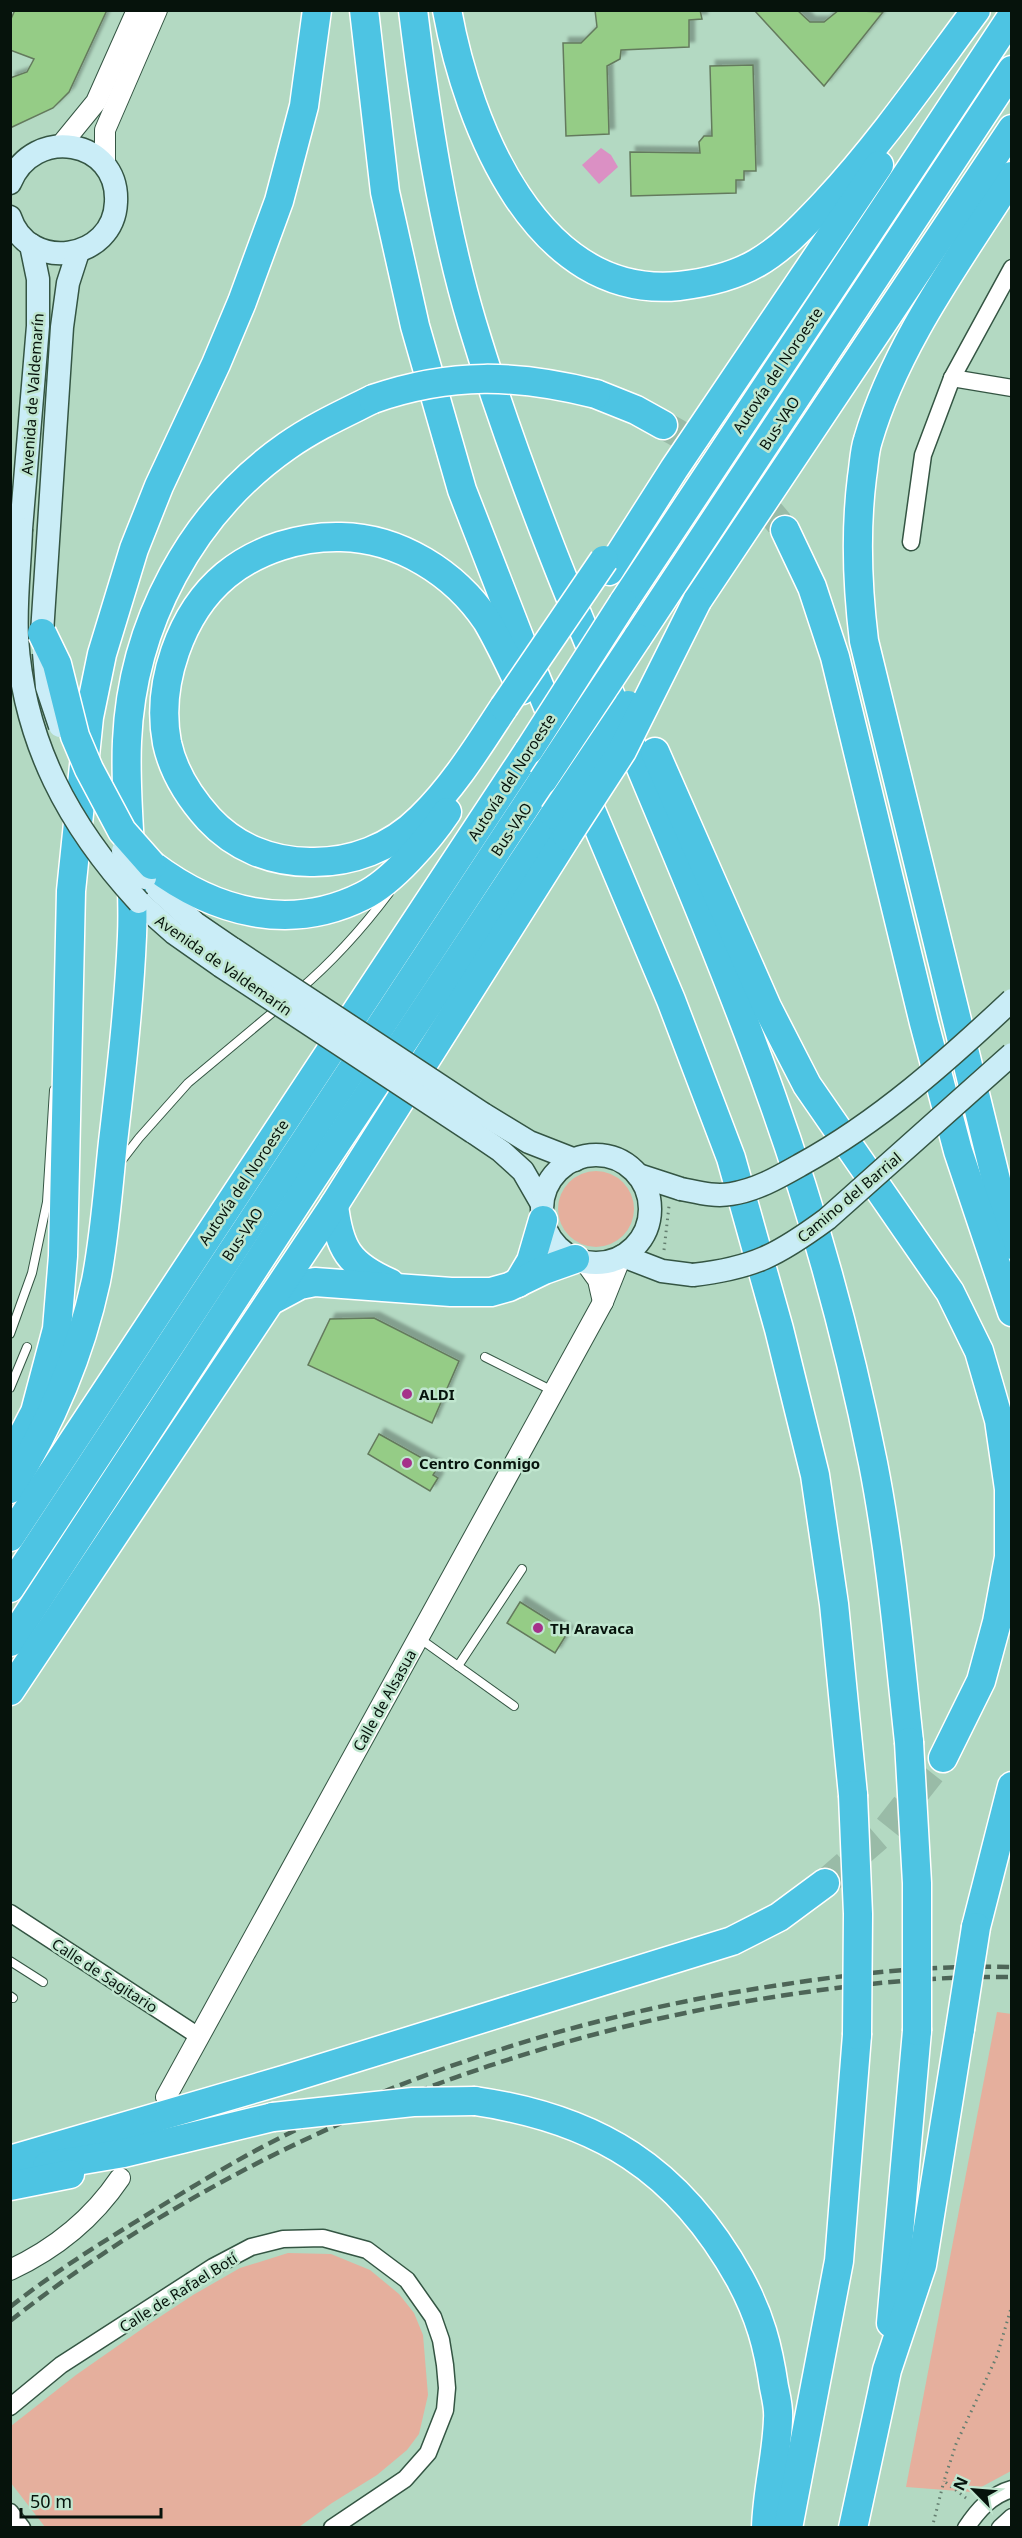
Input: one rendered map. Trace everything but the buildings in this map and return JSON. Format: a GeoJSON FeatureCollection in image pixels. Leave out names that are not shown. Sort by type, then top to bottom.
{"type":"FeatureCollection","features":[{"type":"Feature","properties":{"kind":"highway"},"geometry":{"type":"LineString","coordinates":[[10,1460],[35,1412],[57,1329],[63,1256],[71,891],[89,717],[102,654],[123,580],[144,524],[216,364],[270,228],[288,172],[304,106],[317,10]]}},
{"type":"Feature","properties":{"kind":"highway"},"geometry":{"type":"LineString","coordinates":[[364,10],[386,192],[415,326],[462,490],[521,642],[671,1000],[731,1158],[779,1329],[815,1475],[834,1604],[853,1795],[858,1914],[857,2035],[839,2261],[788,2528]]}},
{"type":"Feature","properties":{"kind":"highway"},"geometry":{"type":"LineString","coordinates":[[413,10],[438,181],[471,319],[510,439],[553,555],[733,991],[806,1195],[839,1316],[873,1463],[892,1585],[909,1742],[917,1883],[917,2031],[887,2370]]}},
{"type":"Feature","properties":{"kind":"highway"},"geometry":{"type":"LineString","coordinates":[[447,10],[469,93],[490,147],[537,225],[576,261],[614,279],[658,288],[707,283],[756,263],[800,230],[854,172],[978,10]]}},
{"type":"Feature","properties":{"kind":"highway"},"geometry":{"type":"LineString","coordinates":[[42,633],[57,664],[75,736],[88,769],[122,831],[148,872],[223,905],[279,916],[318,912],[363,896],[403,865],[440,822],[508,712],[606,565],[632,519],[674,469],[860,194],[978,10]]}},
{"type":"Feature","properties":{"kind":"highway","name":"Autovía del Noroeste"},"geometry":{"type":"LineString","coordinates":[[10,1537],[1011,16]]}},
{"type":"Feature","properties":{"kind":"highway","name":"Bus-VAO"},"geometry":{"type":"LineString","coordinates":[[10,1588],[1011,70]]}},
{"type":"Feature","properties":{"kind":"highway"},"geometry":{"type":"LineString","coordinates":[[10,1691],[334,1205],[696,601],[1011,129]]}},
{"type":"Feature","properties":{"kind":"highway"},"geometry":{"type":"LineString","coordinates":[[1011,176],[922,319],[889,383],[867,442],[857,513],[857,581],[864,641],[1011,1245]]}},
{"type":"Feature","properties":{"kind":"highway"},"geometry":{"type":"LineString","coordinates":[[10,1489],[41,1433],[75,1357],[90,1309],[101,1251],[132,941],[126,780],[128,715],[133,683],[145,638],[160,599],[188,549],[234,491],[286,446],[315,428],[373,399],[435,383],[495,378],[528,380],[597,394],[636,410],[663,425]]}},
{"type":"Feature","properties":{"kind":"highway"},"geometry":{"type":"LineString","coordinates":[[785,530],[812,587],[835,657],[958,1150],[1011,1312]]}},
{"type":"Feature","properties":{"kind":"highway"},"geometry":{"type":"LineString","coordinates":[[508,712],[446,791],[420,820],[366,854],[324,862],[302,862],[257,852],[218,828],[189,793],[180,776],[168,744],[165,702],[173,658],[195,610],[220,581],[243,564],[282,546],[326,537],[375,542],[411,554],[455,585],[487,621],[671,1000]]}},
{"type":"Feature","properties":{"kind":"highway"},"geometry":{"type":"LineString","coordinates":[[553,555],[648,736],[767,1007],[807,1085],[950,1292],[979,1351],[999,1420],[1004,1454],[1009,1489],[1009,1557],[998,1622],[981,1681],[943,1758]]}},
{"type":"Feature","properties":{"kind":"highway"},"geometry":{"type":"LineString","coordinates":[[10,1642],[313,1178],[560,826]]}},
{"type":"Feature","properties":{"kind":"highway"},"geometry":{"type":"LineString","coordinates":[[334,1205],[341,1242],[354,1262],[376,1276],[403,1288]]}},
{"type":"Feature","properties":{"kind":"highway"},"geometry":{"type":"LineString","coordinates":[[518,1283],[531,1261],[543,1212]]}},
{"type":"Feature","properties":{"kind":"highway"},"geometry":{"type":"LineString","coordinates":[[270,1301],[300,1285],[315,1282],[472,1293],[500,1290],[544,1270],[580,1261]]}},
{"type":"Feature","properties":{"kind":"highway"},"geometry":{"type":"LineString","coordinates":[[853,2528],[887,2370],[922,2265],[976,1927],[1011,1786]]}},
{"type":"Feature","properties":{"kind":"highway"},"geometry":{"type":"LineString","coordinates":[[10,2160],[287,2079],[732,1941],[779,1917],[825,1883]]}},
{"type":"Feature","properties":{"kind":"highway"},"geometry":{"type":"LineString","coordinates":[[10,2186],[122,2165],[273,2117],[413,2102],[475,2101],[542,2114],[583,2128],[607,2141],[664,2181],[691,2206],[722,2247],[748,2295],[768,2346],[778,2417],[766,2528]]}},
{"type":"Feature","properties":{"kind":"highway"},"geometry":{"type":"LineString","coordinates":[[10,2172],[122,2165]]}},
{"type":"Feature","properties":{"kind":"main road"},"geometry":{"type":"LineString","coordinates":[[10,183],[17,170],[29,157],[44,149],[60,146],[85,151],[105,166],[111,175],[116,195],[114,216],[104,234],[97,242],[78,252],[54,254],[31,245],[16,230],[10,217]]}},
{"type":"Feature","properties":{"kind":"main road","name":"Avenida de Valdemarín"},"geometry":{"type":"LineString","coordinates":[[31,245],[38,279],[38,326],[21,529],[17,637],[24,692],[38,743],[51,777],[87,841],[139,902],[174,933],[227,957],[478,1123],[575,1160]]}},
{"type":"Feature","properties":{"kind":"main road","name":"Avenida de Valdemarín"},"geometry":{"type":"LineString","coordinates":[[42,633],[62,327],[68,283],[78,252]]}},
{"type":"Feature","properties":{"kind":"main road","name":"Avenida de Valdemarín"},"geometry":{"type":"LineString","coordinates":[[148,872],[227,957]]}},
{"type":"Feature","properties":{"kind":"main road"},"geometry":{"type":"LineString","coordinates":[[638,1175],[647,1192],[650,1210],[642,1237],[622,1256],[597,1263],[580,1261],[566,1254],[551,1239],[543,1212],[546,1190],[552,1177],[562,1167],[575,1160],[597,1155],[609,1157],[620,1161],[638,1175],[676,1188],[728,1195],[768,1184],[814,1158],[891,1106],[969,1040],[1011,1000]]}},
{"type":"Feature","properties":{"kind":"main road","name":"Camino del Barrial"},"geometry":{"type":"LineString","coordinates":[[622,1256],[662,1271],[693,1275],[749,1265],[794,1243],[826,1219],[1011,1054]]}},
{"type":"Feature","properties":{"kind":"main road","name":"Avenida de Valdemarín"},"geometry":{"type":"LineString","coordinates":[[478,1123],[501,1151],[523,1171],[543,1212]]}},
{"type":"Feature","properties":{"kind":"street"},"geometry":{"type":"LineString","coordinates":[[60,146],[96,102],[137,10]]}},
{"type":"Feature","properties":{"kind":"street"},"geometry":{"type":"LineString","coordinates":[[105,166],[105,130],[157,10]]}},
{"type":"Feature","properties":{"kind":"street"},"geometry":{"type":"LineString","coordinates":[[910,542],[923,455],[952,378],[1011,268]]}},
{"type":"Feature","properties":{"kind":"street"},"geometry":{"type":"LineString","coordinates":[[952,378],[1011,388]]}},
{"type":"Feature","properties":{"kind":"street","name":"Calle de Alsasua"},"geometry":{"type":"LineString","coordinates":[[166,2097],[603,1302],[622,1256]]}},
{"type":"Feature","properties":{"kind":"street"},"geometry":{"type":"LineString","coordinates":[[580,1261],[598,1280],[603,1302]]}},
{"type":"Feature","properties":{"kind":"street","name":"Calle de Sagitario"},"geometry":{"type":"LineString","coordinates":[[10,1913],[200,2037]]}},
{"type":"Feature","properties":{"kind":"street"},"geometry":{"type":"LineString","coordinates":[[10,2270],[78,2227],[102,2202],[122,2165]]}},
{"type":"Feature","properties":{"kind":"street","name":"Calle de Rafael Botí"},"geometry":{"type":"LineString","coordinates":[[10,2407],[61,2365],[213,2267],[251,2247],[283,2239],[323,2238],[367,2250],[407,2280],[433,2317],[441,2340],[445,2365],[447,2388],[445,2410],[428,2453],[405,2479],[332,2528]]}},
{"type":"Feature","properties":{"kind":"street"},"geometry":{"type":"LineString","coordinates":[[10,2258],[41,2251]]}},
{"type":"Feature","properties":{"kind":"street"},"geometry":{"type":"LineString","coordinates":[[966,2528],[980,2508],[1000,2493],[1011,2489]]}},
{"type":"Feature","properties":{"kind":"street"},"geometry":{"type":"LineString","coordinates":[[10,2512],[22,2528]]}},
{"type":"Feature","properties":{"kind":"street"},"geometry":{"type":"LineString","coordinates":[[1000,2528],[1011,2517]]}},
{"type":"Feature","properties":{"kind":"lane"},"geometry":{"type":"LineString","coordinates":[[123,1160],[139,1138],[188,1083],[303,987],[338,953],[367,921],[440,822]]}},
{"type":"Feature","properties":{"kind":"lane"},"geometry":{"type":"LineString","coordinates":[[57,1071],[67,1019]]}},
{"type":"Feature","properties":{"kind":"lane"},"geometry":{"type":"LineString","coordinates":[[10,1334],[32,1273],[47,1202],[51,1103],[55,1082]]}},
{"type":"Feature","properties":{"kind":"lane"},"geometry":{"type":"LineString","coordinates":[[10,1388],[27,1347]]}},
{"type":"Feature","properties":{"kind":"lane"},"geometry":{"type":"LineString","coordinates":[[485,1357],[554,1391]]}},
{"type":"Feature","properties":{"kind":"lane"},"geometry":{"type":"LineString","coordinates":[[458,1666],[522,1569]]}},
{"type":"Feature","properties":{"kind":"lane"},"geometry":{"type":"LineString","coordinates":[[419,1637],[514,1706]]}},
{"type":"Feature","properties":{"kind":"lane"},"geometry":{"type":"LineString","coordinates":[[10,1961],[43,1982]]}},
{"type":"Feature","properties":{"kind":"path"},"geometry":{"type":"LineString","coordinates":[[662,1271],[676,1188]]}},
{"type":"Feature","properties":{"kind":"path"},"geometry":{"type":"LineString","coordinates":[[932,2528],[956,2444],[997,2356],[1011,2306]]}},
{"type":"Feature","properties":{"kind":"path"},"geometry":{"type":"LineString","coordinates":[[944,2481],[980,2508]]}},
{"type":"Feature","properties":{"kind":"shaded area"},"geometry":{"type":"Polygon","coordinates":[[[601,148],[611,155],[618,167],[599,184],[582,165],[601,148]]]}},
{"type":"Feature","properties":{"kind":"shaded area"},"geometry":{"type":"Polygon","coordinates":[[[589,1171],[603,1171],[617,1177],[628,1188],[634,1202],[631,1224],[623,1236],[603,1247],[589,1247],[575,1241],[564,1230],[558,1216],[558,1202],[564,1188],[575,1177],[589,1171]]]}},
{"type":"Feature","properties":{"kind":"shaded area"},"geometry":{"type":"Polygon","coordinates":[[[997,2012],[1012,2014],[1011,2471],[972,2492],[906,2487],[997,2012]]]}},
{"type":"Feature","properties":{"kind":"shaded area"},"geometry":{"type":"Polygon","coordinates":[[[288,2253],[331,2254],[370,2270],[399,2294],[414,2313],[423,2335],[428,2395],[419,2434],[407,2450],[377,2475],[299,2527],[45,2527],[11,2483],[11,2426],[76,2375],[193,2295],[240,2268],[288,2253]]]}},
{"type":"Feature","properties":{"kind":"tunnel"},"geometry":{"type":"LineString","coordinates":[[663,425],[698,446],[730,471],[785,530]]}},
{"type":"Feature","properties":{"kind":"tunnel"},"geometry":{"type":"LineString","coordinates":[[825,1883],[886,1830],[943,1758]]}},
{"type":"Feature","properties":{"kind":"railway"},"geometry":{"type":"LineString","coordinates":[[10,2307],[93,2248],[260,2148],[357,2102],[475,2058],[595,2022],[718,1995],[867,1974],[954,1967],[1012,1967]]}},
{"type":"Feature","properties":{"kind":"railway"},"geometry":{"type":"LineString","coordinates":[[10,2321],[95,2259],[185,2203],[278,2153],[374,2109],[473,2071],[574,2040],[676,2015],[780,1996],[895,1982],[1012,1977]]}},
{"type":"Feature","properties":{"kind":"place","name":"ALDI"},"geometry":{"type":"Point","coordinates":[407,1394]}},
{"type":"Feature","properties":{"kind":"place","name":"Centro Conmigo"},"geometry":{"type":"Point","coordinates":[407,1463]}},
{"type":"Feature","properties":{"kind":"place","name":"TH Aravaca"},"geometry":{"type":"Point","coordinates":[538,1628]}}]}
